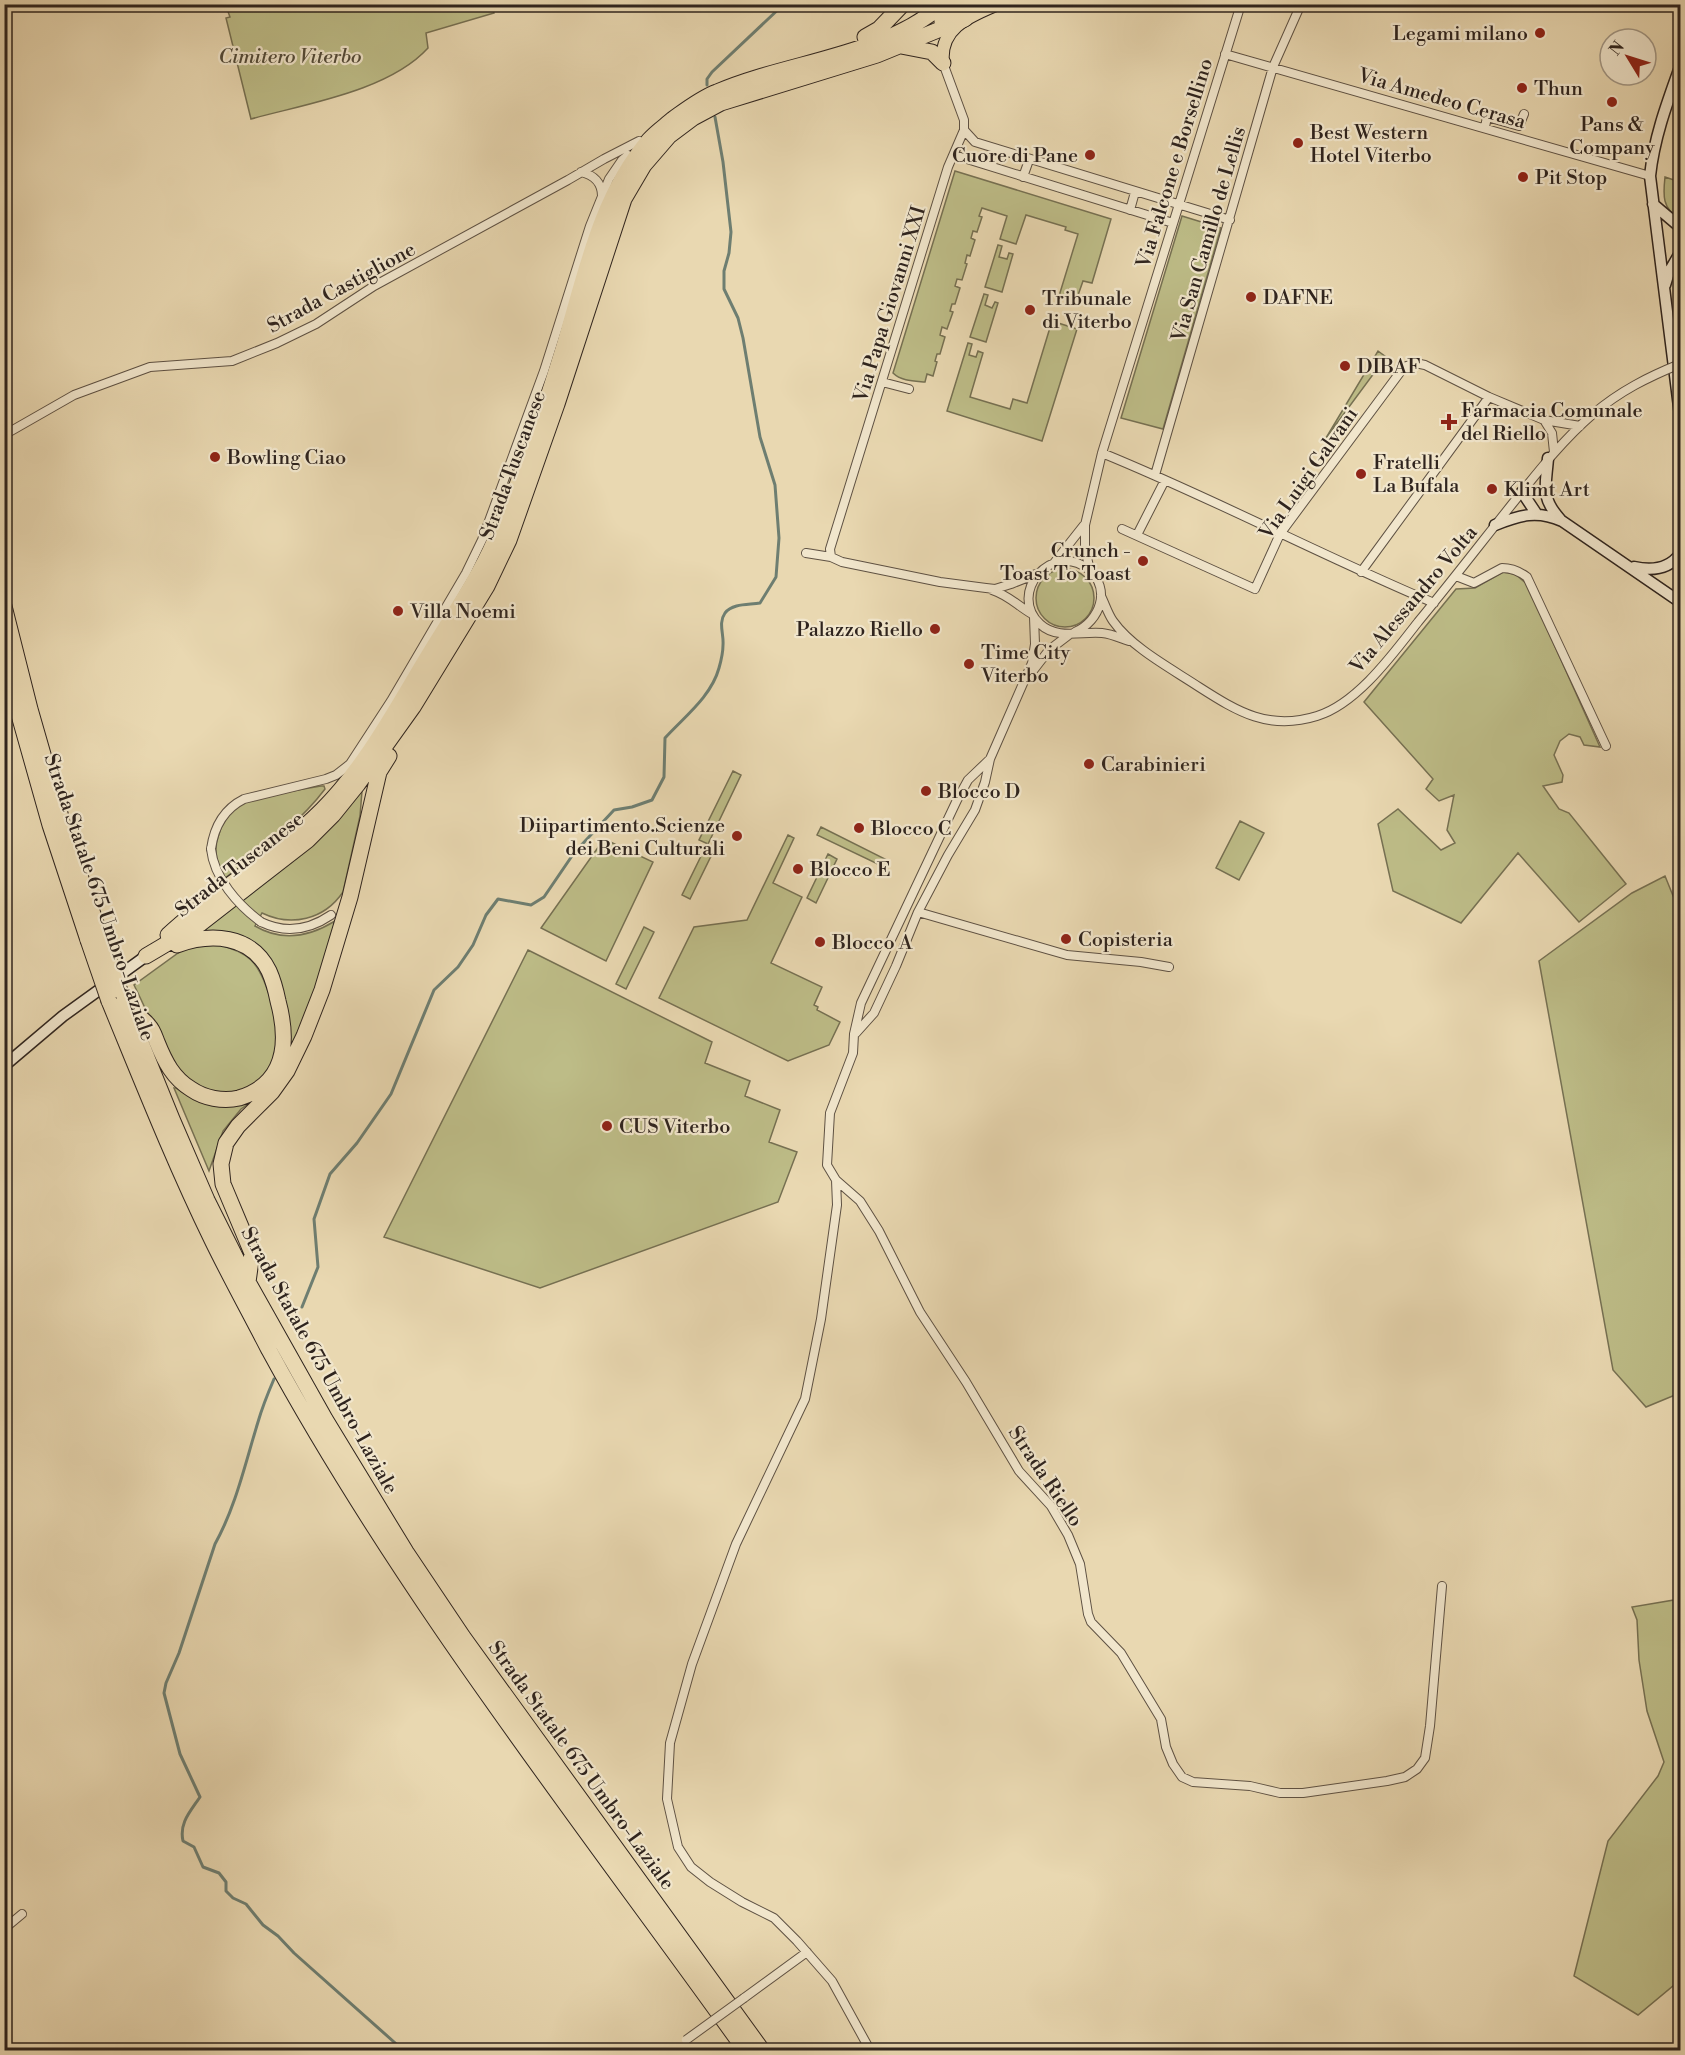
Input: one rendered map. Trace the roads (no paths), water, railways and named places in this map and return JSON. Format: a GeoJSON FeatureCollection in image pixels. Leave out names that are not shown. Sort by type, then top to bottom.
{"type":"FeatureCollection","features":[{"type":"Feature","properties":{"kind":"highway"},"geometry":{"type":"LineString","coordinates":[[802,64],[879,29],[903,4]]}},
{"type":"Feature","properties":{"kind":"highway"},"geometry":{"type":"LineString","coordinates":[[802,64],[869,45],[916,23],[943,4]]}},
{"type":"Feature","properties":{"kind":"highway","name":"Strada Tuscanese"},"geometry":{"type":"LineString","coordinates":[[146,956],[200,924],[308,840],[345,800],[405,718],[487,586],[508,540],[557,404],[624,200],[644,165],[669,136],[693,118],[721,103],[901,46],[964,12]]}},
{"type":"Feature","properties":{"kind":"highway"},"geometry":{"type":"LineString","coordinates":[[901,46],[932,52],[943,63]]}},
{"type":"Feature","properties":{"kind":"highway","name":"Strada Tuscanese"},"geometry":{"type":"LineString","coordinates":[[146,956],[185,919],[284,845],[324,808],[381,734],[494,542],[554,377],[600,225],[619,184],[645,139],[715,92],[802,64]]}},
{"type":"Feature","properties":{"kind":"highway","name":"Strada Statale 675 Umbro-Laziale"},"geometry":{"type":"LineString","coordinates":[[4,606],[30,709],[94,938]]}},
{"type":"Feature","properties":{"kind":"highway","name":"Strada Statale 675 Umbro-Laziale"},"geometry":{"type":"LineString","coordinates":[[4,662],[50,825],[94,938],[160,1125],[212,1241],[265,1341],[313,1427],[397,1562],[452,1644],[745,2050]]}},
{"type":"Feature","properties":{"kind":"highway"},"geometry":{"type":"LineString","coordinates":[[248,1282],[252,1253],[223,1184],[221,1164],[226,1143],[238,1126],[272,1092],[287,1071],[322,990],[350,897],[379,772],[396,744],[405,718]]}},
{"type":"Feature","properties":{"kind":"highway"},"geometry":{"type":"LineString","coordinates":[[309,822],[350,764]]}},
{"type":"Feature","properties":{"kind":"highway"},"geometry":{"type":"LineString","coordinates":[[332,915],[350,897]]}},
{"type":"Feature","properties":{"kind":"highway"},"geometry":{"type":"LineString","coordinates":[[127,1007],[151,1027],[167,1066],[180,1082],[208,1097],[230,1100],[250,1094],[266,1082],[279,1064],[285,1043],[279,1005],[269,972],[255,953],[232,940],[209,937],[192,940],[146,956]]}},
{"type":"Feature","properties":{"kind":"highway","name":"Strada Statale 675 Umbro-Laziale"},"geometry":{"type":"LineString","coordinates":[[115,996],[127,1007],[207,1200],[248,1282],[325,1419],[406,1552],[470,1646],[762,2050]]}},
{"type":"Feature","properties":{"kind":"main road"},"geometry":{"type":"LineString","coordinates":[[943,63],[943,45],[964,12],[998,4]]}},
{"type":"Feature","properties":{"kind":"main road"},"geometry":{"type":"LineString","coordinates":[[1680,67],[1658,132],[1650,176],[1680,416]]}},
{"type":"Feature","properties":{"kind":"main road"},"geometry":{"type":"LineString","coordinates":[[1653,204],[1680,227]]}},
{"type":"Feature","properties":{"kind":"main road"},"geometry":{"type":"LineString","coordinates":[[1664,288],[1669,272],[1680,253]]}},
{"type":"Feature","properties":{"kind":"main road"},"geometry":{"type":"LineString","coordinates":[[1551,455],[1545,498],[1551,510],[1562,521]]}},
{"type":"Feature","properties":{"kind":"main road"},"geometry":{"type":"LineString","coordinates":[[1522,492],[1545,498]]}},
{"type":"Feature","properties":{"kind":"main road"},"geometry":{"type":"LineString","coordinates":[[1522,492],[1536,513]]}},
{"type":"Feature","properties":{"kind":"main road"},"geometry":{"type":"LineString","coordinates":[[1495,525],[1536,513],[1550,516],[1562,521],[1680,602]]}},
{"type":"Feature","properties":{"kind":"main road"},"geometry":{"type":"LineString","coordinates":[[1628,565],[1643,569],[1664,567],[1672,563],[1680,554]]}},
{"type":"Feature","properties":{"kind":"main road","name":"Strada Tuscanese"},"geometry":{"type":"LineString","coordinates":[[4,1066],[63,1016],[146,956]]}},
{"type":"Feature","properties":{"kind":"street","name":"Via Falcone e Borsellino"},"geometry":{"type":"LineString","coordinates":[[1090,571],[1085,548],[1084,525],[1102,453],[1241,4]]}},
{"type":"Feature","properties":{"kind":"street","name":"Via San Camillo de Lellis"},"geometry":{"type":"LineString","coordinates":[[1155,475],[1273,67],[1301,4]]}},
{"type":"Feature","properties":{"kind":"street","name":"Via Amedeo Cerasa"},"geometry":{"type":"LineString","coordinates":[[1225,54],[1650,176]]}},
{"type":"Feature","properties":{"kind":"street"},"geometry":{"type":"LineString","coordinates":[[943,63],[964,120],[964,130],[975,142],[1230,219]]}},
{"type":"Feature","properties":{"kind":"street"},"geometry":{"type":"LineString","coordinates":[[1485,127],[1487,117],[1519,126],[1524,114]]}},
{"type":"Feature","properties":{"kind":"street","name":"Via Papa Giovanni XXI"},"geometry":{"type":"LineString","coordinates":[[831,557],[830,549],[945,177],[964,130]]}},
{"type":"Feature","properties":{"kind":"street","name":"Strada Castiglione"},"geometry":{"type":"LineString","coordinates":[[4,435],[74,395],[150,367],[232,362],[277,344],[316,324],[374,286],[645,139]]}},
{"type":"Feature","properties":{"kind":"street","name":"Strada Tuscanese"},"geometry":{"type":"LineString","coordinates":[[350,764],[391,701],[460,583],[486,531],[541,382],[590,226],[615,169],[628,155]]}},
{"type":"Feature","properties":{"kind":"street"},"geometry":{"type":"LineString","coordinates":[[954,155],[1173,223]]}},
{"type":"Feature","properties":{"kind":"street"},"geometry":{"type":"LineString","coordinates":[[1023,177],[1029,160]]}},
{"type":"Feature","properties":{"kind":"street"},"geometry":{"type":"LineString","coordinates":[[581,172],[597,180],[602,190],[602,197]]}},
{"type":"Feature","properties":{"kind":"street"},"geometry":{"type":"LineString","coordinates":[[1130,210],[1135,192]]}},
{"type":"Feature","properties":{"kind":"street","name":"Via Luigi Galvani"},"geometry":{"type":"LineString","coordinates":[[1122,529],[1255,589],[1280,534],[1404,367],[1414,363],[1425,365],[1489,397],[1544,420],[1580,426]]}},
{"type":"Feature","properties":{"kind":"street","name":"Via Alessandro Volta"},"geometry":{"type":"LineString","coordinates":[[1101,596],[1113,621],[1135,643],[1237,711],[1262,719],[1302,720],[1337,709],[1352,698],[1434,603],[1551,455],[1614,397],[1638,382],[1680,364]]}},
{"type":"Feature","properties":{"kind":"street"},"geometry":{"type":"LineString","coordinates":[[882,382],[909,389]]}},
{"type":"Feature","properties":{"kind":"street"},"geometry":{"type":"LineString","coordinates":[[1361,572],[1489,397]]}},
{"type":"Feature","properties":{"kind":"street"},"geometry":{"type":"LineString","coordinates":[[1544,420],[1552,433],[1551,455]]}},
{"type":"Feature","properties":{"kind":"street"},"geometry":{"type":"LineString","coordinates":[[1552,433],[1569,437]]}},
{"type":"Feature","properties":{"kind":"street"},"geometry":{"type":"LineString","coordinates":[[1102,453],[1166,480],[1361,572],[1434,603]]}},
{"type":"Feature","properties":{"kind":"street"},"geometry":{"type":"LineString","coordinates":[[1137,535],[1166,480]]}},
{"type":"Feature","properties":{"kind":"street","name":"Via Falcone e Borsellino"},"geometry":{"type":"LineString","coordinates":[[1054,563],[1084,525]]}},
{"type":"Feature","properties":{"kind":"street"},"geometry":{"type":"LineString","coordinates":[[806,553],[940,582],[995,589],[1011,585],[1054,563],[1073,562],[1090,571],[1100,587],[1101,596],[1097,615],[1084,628],[1073,633],[1042,657],[1025,682]]}},
{"type":"Feature","properties":{"kind":"street"},"geometry":{"type":"LineString","coordinates":[[1456,576],[1474,583],[1502,568],[1507,568],[1517,570],[1527,577],[1606,746]]}},
{"type":"Feature","properties":{"kind":"street"},"geometry":{"type":"LineString","coordinates":[[854,1034],[874,1013],[918,912],[975,810],[990,759],[1032,663],[1035,644],[1033,615],[1028,596],[1038,573]]}},
{"type":"Feature","properties":{"kind":"street"},"geometry":{"type":"LineString","coordinates":[[986,588],[1008,597],[1033,615],[1048,630],[1057,633],[1073,633]]}},
{"type":"Feature","properties":{"kind":"street","name":"Via Alessandro Volta"},"geometry":{"type":"LineString","coordinates":[[1073,633],[1105,633],[1135,643]]}},
{"type":"Feature","properties":{"kind":"street"},"geometry":{"type":"LineString","coordinates":[[870,2050],[832,1981],[774,1918],[742,1902],[691,1867],[678,1847],[667,1799],[670,1743],[692,1664],[736,1544],[805,1400],[821,1319],[837,1205],[835,1179],[827,1165],[830,1113],[853,1053],[854,1034],[861,1003],[957,800],[968,780],[990,759]]}},
{"type":"Feature","properties":{"kind":"street"},"geometry":{"type":"LineString","coordinates":[[332,915],[317,923],[297,929],[283,929],[261,922],[244,907],[222,879],[214,864],[211,849],[218,825],[236,803],[244,799],[326,779],[336,775],[350,764]]}},
{"type":"Feature","properties":{"kind":"street"},"geometry":{"type":"LineString","coordinates":[[918,912],[1067,955],[1169,967]]}},
{"type":"Feature","properties":{"kind":"street","name":"Strada Riello"},"geometry":{"type":"LineString","coordinates":[[835,1179],[860,1201],[879,1232],[920,1312],[966,1382],[1019,1471],[1051,1506],[1080,1564],[1091,1622],[1121,1653],[1161,1719],[1166,1747],[1173,1764],[1182,1777],[1193,1782],[1250,1786],[1280,1793],[1303,1793],[1387,1781],[1405,1777],[1417,1769],[1425,1758],[1430,1726],[1442,1586]]}},
{"type":"Feature","properties":{"kind":"street"},"geometry":{"type":"LineString","coordinates":[[4,1929],[22,1914]]}},
{"type":"Feature","properties":{"kind":"street"},"geometry":{"type":"LineString","coordinates":[[686,2040],[807,1952]]}},
{"type":"Feature","properties":{"kind":"waterway"},"geometry":{"type":"LineString","coordinates":[[707,85],[707,79],[712,72],[784,4]]}},
{"type":"Feature","properties":{"kind":"waterway"},"geometry":{"type":"LineString","coordinates":[[302,1307],[318,1267],[314,1219],[330,1174],[357,1143],[391,1094],[434,990],[458,967],[473,945],[486,915],[498,899],[531,905],[544,897],[574,853],[614,810],[652,800],[664,777],[665,738],[710,688],[719,668],[725,613],[737,606],[760,603],[776,577],[779,538],[775,485],[760,437],[738,318],[724,289],[724,271],[731,232],[715,117]]}},
{"type":"Feature","properties":{"kind":"waterway"},"geometry":{"type":"LineString","coordinates":[[274,1379],[261,1411],[234,1500],[215,1544],[164,1693],[180,1754],[200,1797],[184,1823],[183,1841],[194,1847],[203,1867],[219,1873],[226,1882],[226,1891],[233,1898],[246,1904],[263,1925],[403,2050]]}},
{"type":"Feature","properties":{"kind":"place","name":"Legami milano"},"geometry":{"type":"Point","coordinates":[1540,33]}},
{"type":"Feature","properties":{"kind":"place","name":"Thun"},"geometry":{"type":"Point","coordinates":[1522,88]}},
{"type":"Feature","properties":{"kind":"place","name":"Pans & Company"},"geometry":{"type":"Point","coordinates":[1612,102]}},
{"type":"Feature","properties":{"kind":"place","name":"Best Western Hotel Viterbo"},"geometry":{"type":"Point","coordinates":[1298,143]}},
{"type":"Feature","properties":{"kind":"place","name":"Cuore di Pane"},"geometry":{"type":"Point","coordinates":[1090,155]}},
{"type":"Feature","properties":{"kind":"place","name":"Pit Stop"},"geometry":{"type":"Point","coordinates":[1523,177]}},
{"type":"Feature","properties":{"kind":"place","name":"DAFNE"},"geometry":{"type":"Point","coordinates":[1251,297]}},
{"type":"Feature","properties":{"kind":"place","name":"Tribunale di Viterbo"},"geometry":{"type":"Point","coordinates":[1030,310]}},
{"type":"Feature","properties":{"kind":"place","name":"DIBAF"},"geometry":{"type":"Point","coordinates":[1345,366]}},
{"type":"Feature","properties":{"kind":"place","name":"Farmacia Comunale del Riello"},"geometry":{"type":"Point","coordinates":[1449,422]}},
{"type":"Feature","properties":{"kind":"place","name":"Bowling Ciao"},"geometry":{"type":"Point","coordinates":[215,457]}},
{"type":"Feature","properties":{"kind":"place","name":"Fratelli La Bufala"},"geometry":{"type":"Point","coordinates":[1361,474]}},
{"type":"Feature","properties":{"kind":"place","name":"Klimt Art"},"geometry":{"type":"Point","coordinates":[1492,489]}},
{"type":"Feature","properties":{"kind":"place","name":"Crunch - Toast To Toast"},"geometry":{"type":"Point","coordinates":[1143,561]}},
{"type":"Feature","properties":{"kind":"place","name":"Villa Noemi"},"geometry":{"type":"Point","coordinates":[398,611]}},
{"type":"Feature","properties":{"kind":"place","name":"Palazzo Riello"},"geometry":{"type":"Point","coordinates":[935,629]}},
{"type":"Feature","properties":{"kind":"place","name":"Time City Viterbo"},"geometry":{"type":"Point","coordinates":[969,664]}},
{"type":"Feature","properties":{"kind":"place","name":"Carabinieri"},"geometry":{"type":"Point","coordinates":[1089,764]}},
{"type":"Feature","properties":{"kind":"place","name":"Blocco D"},"geometry":{"type":"Point","coordinates":[926,791]}},
{"type":"Feature","properties":{"kind":"place","name":"Blocco C"},"geometry":{"type":"Point","coordinates":[859,828]}},
{"type":"Feature","properties":{"kind":"place","name":"Diipartimento.Scienze dei Beni Culturali"},"geometry":{"type":"Point","coordinates":[737,836]}},
{"type":"Feature","properties":{"kind":"place","name":"Blocco E"},"geometry":{"type":"Point","coordinates":[798,869]}},
{"type":"Feature","properties":{"kind":"place","name":"Copisteria"},"geometry":{"type":"Point","coordinates":[1066,939]}},
{"type":"Feature","properties":{"kind":"place","name":"Blocco A"},"geometry":{"type":"Point","coordinates":[820,942]}},
{"type":"Feature","properties":{"kind":"place","name":"CUS Viterbo"},"geometry":{"type":"Point","coordinates":[607,1126]}},
{"type":"Feature","properties":{"kind":"park label","name":"Cimitero Viterbo"},"geometry":{"type":"Point","coordinates":[290,56]}}]}
